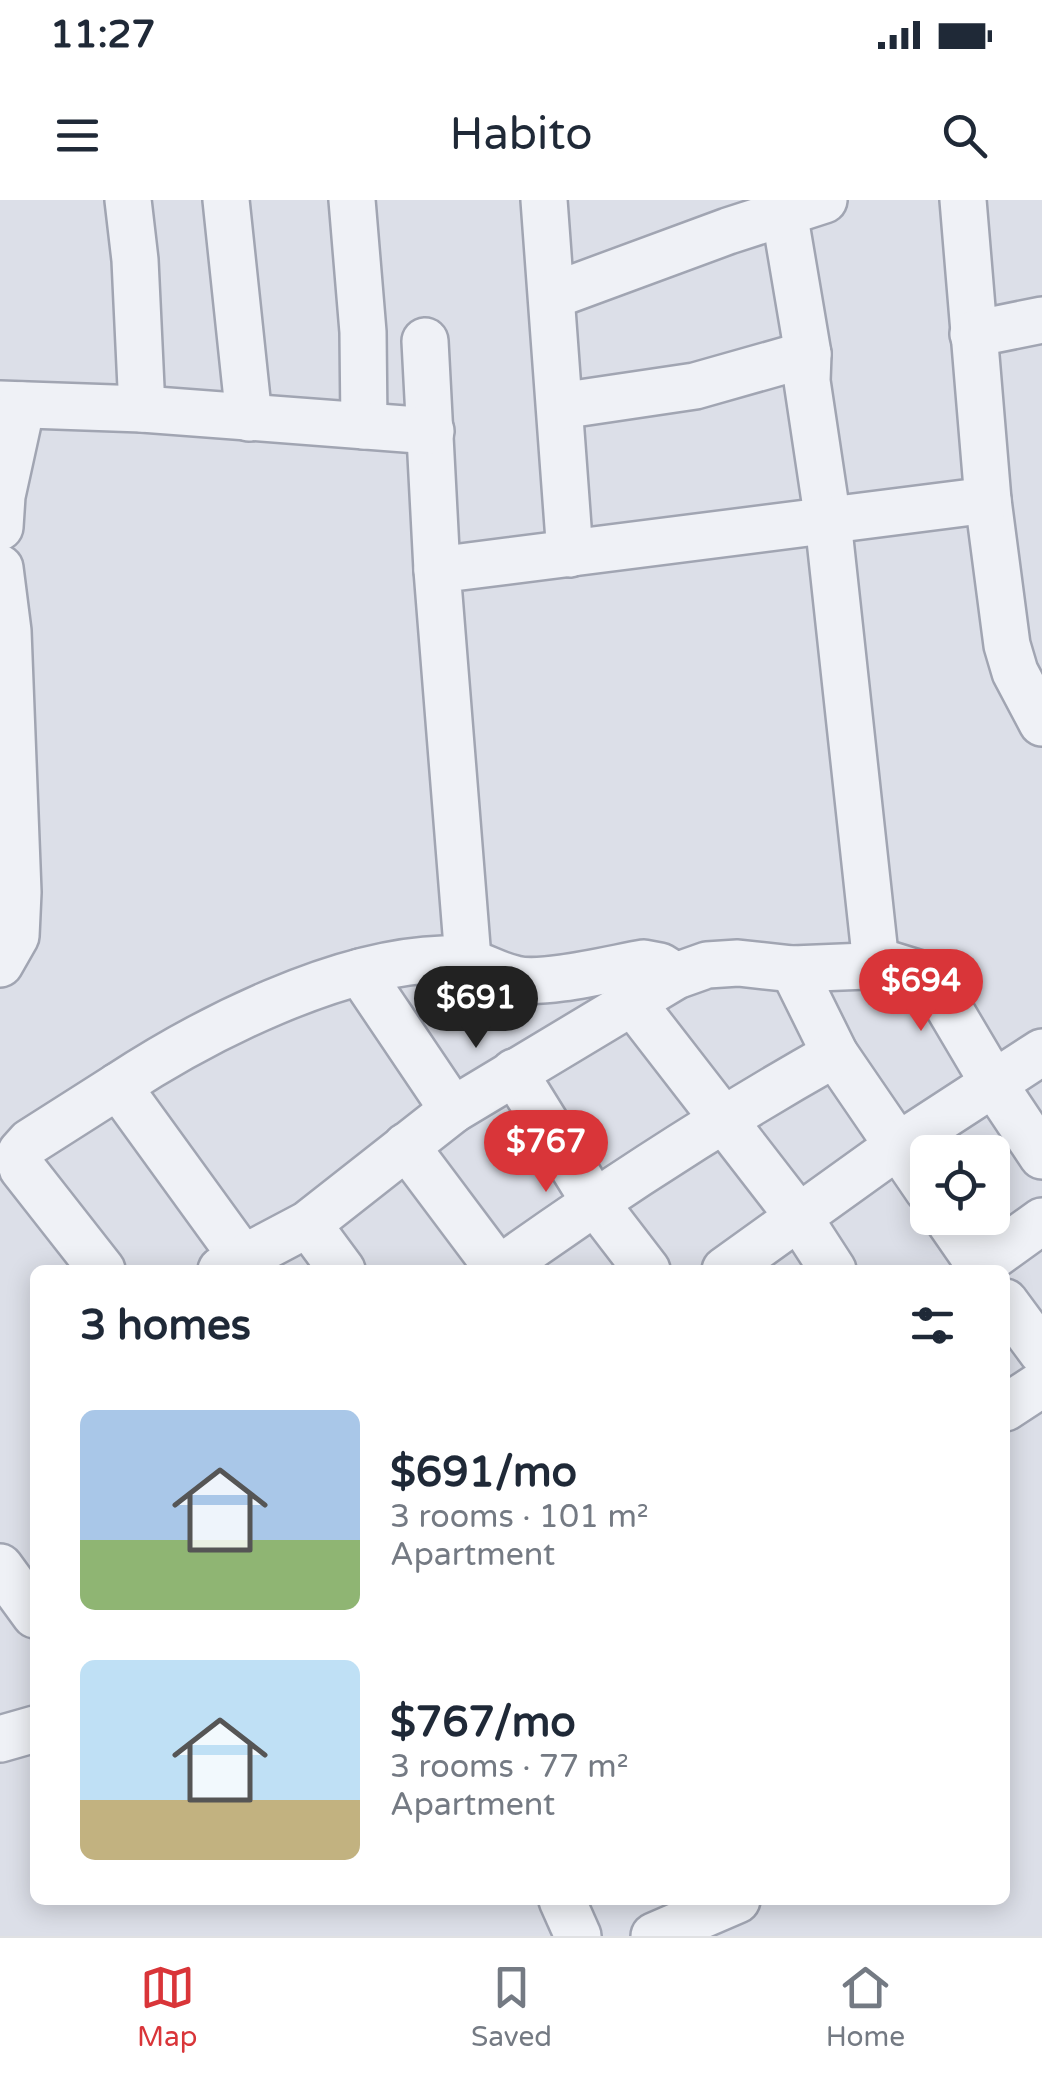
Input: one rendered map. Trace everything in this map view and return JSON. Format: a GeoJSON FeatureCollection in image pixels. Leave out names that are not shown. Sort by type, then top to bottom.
{"type":"FeatureCollection","features":[{"type":"Feature","properties":{"kind":"street"},"geometry":{"type":"LineString","coordinates":[[128,200],[142,409]]}},
{"type":"Feature","properties":{"kind":"street"},"geometry":{"type":"LineString","coordinates":[[226,200],[249,418]]}},
{"type":"Feature","properties":{"kind":"street"},"geometry":{"type":"LineString","coordinates":[[352,200],[363,332],[364,426]]}},
{"type":"Feature","properties":{"kind":"street"},"geometry":{"type":"LineString","coordinates":[[544,200],[570,554]]}},
{"type":"Feature","properties":{"kind":"street"},"geometry":{"type":"LineString","coordinates":[[963,200],[988,500],[1007,644],[1016,672],[1042,723]]}},
{"type":"Feature","properties":{"kind":"street"},"geometry":{"type":"LineString","coordinates":[[552,296],[723,216],[797,205],[807,381],[828,520],[876,964]]}},
{"type":"Feature","properties":{"kind":"street"},"geometry":{"type":"LineString","coordinates":[[972,334],[1042,320]]}},
{"type":"Feature","properties":{"kind":"street"},"geometry":{"type":"LineString","coordinates":[[425,341],[468,960]]}},
{"type":"Feature","properties":{"kind":"street"},"geometry":{"type":"LineString","coordinates":[[560,406],[695,386],[808,354]]}},
{"type":"Feature","properties":{"kind":"street"},"geometry":{"type":"LineString","coordinates":[[0,527],[11,404],[142,409],[431,431]]}},
{"type":"Feature","properties":{"kind":"street"},"geometry":{"type":"LineString","coordinates":[[438,570],[988,500]]}},
{"type":"Feature","properties":{"kind":"street"},"geometry":{"type":"LineString","coordinates":[[0,568],[18,892],[5,946]]}},
{"type":"Feature","properties":{"kind":"street"},"geometry":{"type":"LineString","coordinates":[[98,1265],[22,1168],[21,1152],[30,1142],[118,1086],[232,1018],[360,972],[440,959],[468,960],[516,980],[644,962],[676,976]]}},
{"type":"Feature","properties":{"kind":"street"},"geometry":{"type":"LineString","coordinates":[[118,1086],[231,1264],[308,1224],[454,1110],[676,976],[707,965],[738,963],[793,969],[891,964],[917,973],[936,986],[1042,1156]]}},
{"type":"Feature","properties":{"kind":"street"},"geometry":{"type":"LineString","coordinates":[[793,969],[835,1054],[910,1162]]}},
{"type":"Feature","properties":{"kind":"street"},"geometry":{"type":"LineString","coordinates":[[360,972],[454,1110]]}},
{"type":"Feature","properties":{"kind":"street"},"geometry":{"type":"LineString","coordinates":[[516,980],[553,1048]]}},
{"type":"Feature","properties":{"kind":"street"},"geometry":{"type":"LineString","coordinates":[[633,1003],[798,1216],[830,1265]]}},
{"type":"Feature","properties":{"kind":"street"},"geometry":{"type":"LineString","coordinates":[[732,1265],[899,1145],[1042,1052]]}},
{"type":"Feature","properties":{"kind":"street"},"geometry":{"type":"LineString","coordinates":[[505,1265],[721,1118],[835,1054]]}},
{"type":"Feature","properties":{"kind":"street"},"geometry":{"type":"LineString","coordinates":[[514,1072],[594,1201],[643,1265]]}},
{"type":"Feature","properties":{"kind":"street"},"geometry":{"type":"LineString","coordinates":[[406,1146],[494,1265]]}},
{"type":"Feature","properties":{"kind":"street"},"geometry":{"type":"LineString","coordinates":[[997,1265],[1042,1222]]}},
{"type":"Feature","properties":{"kind":"street"},"geometry":{"type":"LineString","coordinates":[[308,1224],[338,1265]]}},
{"type":"Feature","properties":{"kind":"street"},"geometry":{"type":"LineString","coordinates":[[957,1235],[977,1265]]}},
{"type":"Feature","properties":{"kind":"street"},"geometry":{"type":"LineString","coordinates":[[1010,1310],[1042,1352]]}},
{"type":"Feature","properties":{"kind":"street"},"geometry":{"type":"LineString","coordinates":[[14,1566],[30,1603]]}},
{"type":"Feature","properties":{"kind":"street"},"geometry":{"type":"LineString","coordinates":[[0,1740],[30,1731]]}},
{"type":"Feature","properties":{"kind":"street"},"geometry":{"type":"LineString","coordinates":[[564,1905],[578,1936]]}},
{"type":"Feature","properties":{"kind":"street"},"geometry":{"type":"LineString","coordinates":[[654,1936],[719,1905]]}}]}
